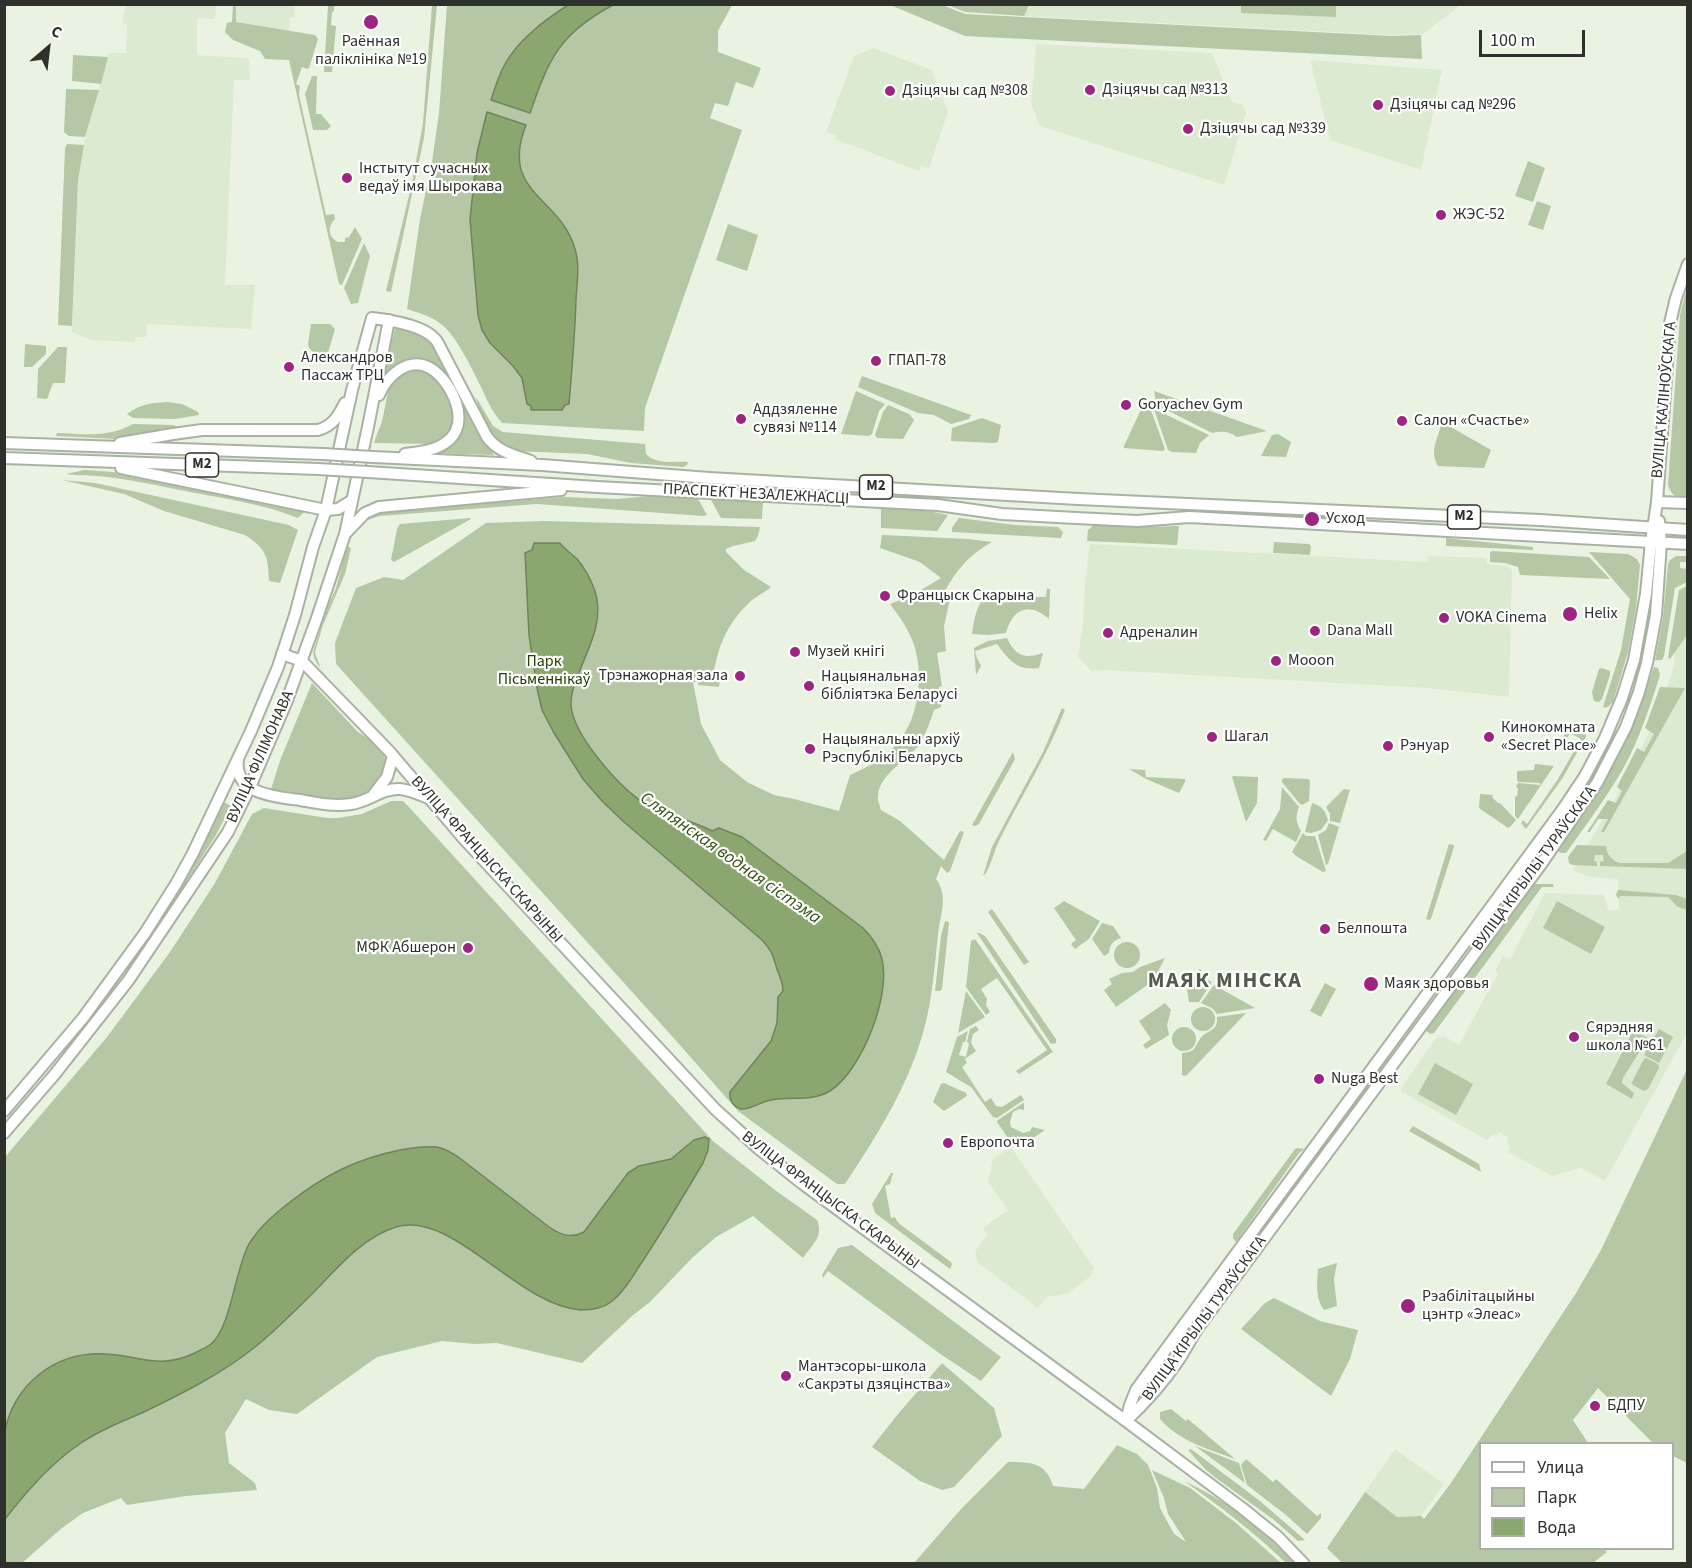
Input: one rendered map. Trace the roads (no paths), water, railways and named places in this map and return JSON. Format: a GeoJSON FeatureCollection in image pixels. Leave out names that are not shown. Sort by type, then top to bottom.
{"type":"FeatureCollection","features":[{"type":"Feature","properties":{"kind":"main road","name":"ВУЛІЦА КАЛІНОЎСКАГА"},"geometry":{"type":"LineString","coordinates":[[1656,543],[1668,341],[1676,298],[1688,264]]}},
{"type":"Feature","properties":{"kind":"main road","name":"ВУЛІЦА ФІЛІМОНАВА"},"geometry":{"type":"LineString","coordinates":[[4,1111],[83,1018],[145,933],[181,876],[239,757],[270,689],[295,615],[313,547],[326,510],[352,390],[372,318],[389,320],[345,534],[302,661],[275,732],[250,787],[228,832],[128,981],[61,1066],[4,1133]]}},
{"type":"Feature","properties":{"kind":"main road"},"geometry":{"type":"LineString","coordinates":[[389,320],[427,333],[437,342],[491,443],[504,452],[543,465]]}},
{"type":"Feature","properties":{"kind":"main road"},"geometry":{"type":"LineString","coordinates":[[369,422],[384,383],[398,370],[409,366],[424,366],[435,372],[446,383],[459,412],[458,426],[445,444],[431,449],[378,457]]}},
{"type":"Feature","properties":{"kind":"main road"},"geometry":{"type":"LineString","coordinates":[[99,446],[202,430],[318,430],[335,420],[352,390]]}},
{"type":"Feature","properties":{"kind":"main road","name":"ПРАСПЕКТ НЕЗАЛЕЖНАСЦІ"},"geometry":{"type":"LineString","coordinates":[[4,443],[323,454],[543,465],[709,478],[1540,520],[1688,530]]}},
{"type":"Feature","properties":{"kind":"main road","name":"ПРАСПЕКТ НЕЗАЛЕЖНАСЦІ"},"geometry":{"type":"LineString","coordinates":[[4,458],[318,469],[597,487],[904,502],[1002,514],[1137,521],[1189,518],[1688,544]]}},
{"type":"Feature","properties":{"kind":"main road"},"geometry":{"type":"LineString","coordinates":[[85,461],[326,510],[338,509],[351,501]]}},
{"type":"Feature","properties":{"kind":"main road"},"geometry":{"type":"LineString","coordinates":[[345,534],[365,513],[379,507],[597,487]]}},
{"type":"Feature","properties":{"kind":"main road"},"geometry":{"type":"LineString","coordinates":[[1657,502],[1688,503]]}},
{"type":"Feature","properties":{"kind":"main road","name":"ВУЛІЦА КІРЫЛЫ ТУРАЎСКАГА"},"geometry":{"type":"LineString","coordinates":[[1126,1421],[1137,1390],[1585,776],[1613,721],[1634,660],[1656,543]]}},
{"type":"Feature","properties":{"kind":"main road","name":"ВУЛІЦА КІРЫЛЫ ТУРАЎСКАГА"},"geometry":{"type":"LineString","coordinates":[[1126,1421],[1149,1400],[1162,1383],[1200,1325],[1542,863],[1597,783],[1626,726],[1644,676],[1656,615],[1656,543]]}},
{"type":"Feature","properties":{"kind":"main road","name":"ВУЛІЦА ФРАНЦЫСКА СКАРЫНЫ"},"geometry":{"type":"LineString","coordinates":[[282,654],[302,661],[393,756],[464,839],[733,1127],[795,1178],[1258,1520],[1304,1563]]}},
{"type":"Feature","properties":{"kind":"main road"},"geometry":{"type":"LineString","coordinates":[[370,799],[385,781],[393,756]]}},
{"type":"Feature","properties":{"kind":"main road"},"geometry":{"type":"LineString","coordinates":[[239,757],[237,768],[244,782],[268,795],[326,805],[346,805],[370,799],[383,792],[400,789],[431,799]]}},
{"type":"Feature","properties":{"kind":"main road"},"geometry":{"type":"LineString","coordinates":[[117,973],[128,981]]}},
{"type":"Feature","properties":{"kind":"water"},"geometry":{"type":"Polygon","coordinates":[[[568,5],[613,5],[595,15],[568,37],[551,62],[530,113],[491,100],[503,68],[518,46],[568,5]]]}},
{"type":"Feature","properties":{"kind":"water"},"geometry":{"type":"Polygon","coordinates":[[[487,112],[526,125],[520,148],[520,166],[526,181],[557,217],[567,231],[575,249],[578,274],[569,404],[565,405],[562,410],[531,410],[531,406],[527,404],[522,378],[490,343],[482,330],[478,315],[470,219],[477,153],[487,112]]]}},
{"type":"Feature","properties":{"kind":"water","name":"Сляпянская водная сістэма"},"geometry":{"type":"Polygon","coordinates":[[[534,543],[560,543],[580,562],[595,591],[597,622],[571,697],[571,706],[580,732],[599,760],[622,785],[644,803],[712,831],[719,828],[742,837],[863,928],[877,946],[884,974],[878,1011],[863,1050],[853,1067],[830,1091],[815,1097],[775,1099],[744,1109],[738,1108],[732,1102],[730,1092],[771,1041],[777,1023],[778,997],[783,991],[782,981],[774,959],[762,940],[602,801],[583,779],[554,733],[542,710],[529,635],[525,553],[532,550],[534,543]]]}},
{"type":"Feature","properties":{"kind":"water"},"geometry":{"type":"Polygon","coordinates":[[[705,1137],[709,1139],[703,1163],[633,1276],[621,1293],[608,1304],[597,1309],[581,1310],[557,1304],[533,1293],[462,1244],[440,1232],[418,1225],[396,1227],[373,1238],[351,1254],[278,1327],[230,1365],[174,1397],[96,1434],[70,1451],[40,1478],[5,1519],[4,1437],[15,1402],[25,1388],[38,1375],[69,1358],[87,1354],[106,1354],[150,1361],[171,1361],[195,1353],[209,1345],[218,1336],[223,1325],[244,1255],[253,1238],[284,1207],[329,1176],[355,1163],[384,1154],[418,1147],[439,1148],[457,1156],[549,1227],[570,1236],[584,1232],[628,1173],[639,1166],[671,1159],[694,1140],[705,1137]]]}},
{"type":"Feature","properties":{"kind":"place","name":"Раённая паліклініка №19"},"geometry":{"type":"Point","coordinates":[371,22]}},
{"type":"Feature","properties":{"kind":"place","name":"Дзіцячы сад №313"},"geometry":{"type":"Point","coordinates":[1090,90]}},
{"type":"Feature","properties":{"kind":"place","name":"Дзіцячы сад №308"},"geometry":{"type":"Point","coordinates":[890,91]}},
{"type":"Feature","properties":{"kind":"place","name":"Дзіцячы сад №296"},"geometry":{"type":"Point","coordinates":[1378,105]}},
{"type":"Feature","properties":{"kind":"place","name":"Дзіцячы сад №339"},"geometry":{"type":"Point","coordinates":[1188,129]}},
{"type":"Feature","properties":{"kind":"place","name":"Інстытут сучасных ведаў імя Шырокава"},"geometry":{"type":"Point","coordinates":[347,178]}},
{"type":"Feature","properties":{"kind":"place","name":"ЖЭС-52"},"geometry":{"type":"Point","coordinates":[1441,215]}},
{"type":"Feature","properties":{"kind":"place","name":"ГПАП-78"},"geometry":{"type":"Point","coordinates":[876,361]}},
{"type":"Feature","properties":{"kind":"place","name":"Александров Пассаж ТРЦ"},"geometry":{"type":"Point","coordinates":[289,367]}},
{"type":"Feature","properties":{"kind":"place","name":"Goryachev Gym"},"geometry":{"type":"Point","coordinates":[1126,405]}},
{"type":"Feature","properties":{"kind":"place","name":"Аддзяленне сувязі №114"},"geometry":{"type":"Point","coordinates":[741,419]}},
{"type":"Feature","properties":{"kind":"place","name":"Салон «Счастье»"},"geometry":{"type":"Point","coordinates":[1402,421]}},
{"type":"Feature","properties":{"kind":"place","name":"Усход"},"geometry":{"type":"Point","coordinates":[1312,519]}},
{"type":"Feature","properties":{"kind":"place","name":"Францыск Скарына"},"geometry":{"type":"Point","coordinates":[885,596]}},
{"type":"Feature","properties":{"kind":"place","name":"Helix"},"geometry":{"type":"Point","coordinates":[1570,614]}},
{"type":"Feature","properties":{"kind":"place","name":"VOKA Cinema"},"geometry":{"type":"Point","coordinates":[1444,618]}},
{"type":"Feature","properties":{"kind":"place","name":"Dana Mall"},"geometry":{"type":"Point","coordinates":[1315,631]}},
{"type":"Feature","properties":{"kind":"place","name":"Адреналин"},"geometry":{"type":"Point","coordinates":[1108,633]}},
{"type":"Feature","properties":{"kind":"place","name":"Музей кнігі"},"geometry":{"type":"Point","coordinates":[795,652]}},
{"type":"Feature","properties":{"kind":"place","name":"Mooon"},"geometry":{"type":"Point","coordinates":[1276,661]}},
{"type":"Feature","properties":{"kind":"place","name":"Трэнажорная зала"},"geometry":{"type":"Point","coordinates":[740,676]}},
{"type":"Feature","properties":{"kind":"place","name":"Нацыянальная бібліятэка Беларусі"},"geometry":{"type":"Point","coordinates":[809,686]}},
{"type":"Feature","properties":{"kind":"place","name":"Шагал"},"geometry":{"type":"Point","coordinates":[1212,737]}},
{"type":"Feature","properties":{"kind":"place","name":"Кинокомната «Secret Place»"},"geometry":{"type":"Point","coordinates":[1489,737]}},
{"type":"Feature","properties":{"kind":"place","name":"Рэнуар"},"geometry":{"type":"Point","coordinates":[1388,746]}},
{"type":"Feature","properties":{"kind":"place","name":"Нацыянальны архіў Рэспублікі Беларусь"},"geometry":{"type":"Point","coordinates":[810,749]}},
{"type":"Feature","properties":{"kind":"place","name":"Белпошта"},"geometry":{"type":"Point","coordinates":[1325,929]}},
{"type":"Feature","properties":{"kind":"place","name":"МФК Абшерон"},"geometry":{"type":"Point","coordinates":[468,948]}},
{"type":"Feature","properties":{"kind":"place","name":"Маяк здоровья"},"geometry":{"type":"Point","coordinates":[1371,984]}},
{"type":"Feature","properties":{"kind":"place","name":"Сярэдняя школа №61"},"geometry":{"type":"Point","coordinates":[1574,1037]}},
{"type":"Feature","properties":{"kind":"place","name":"Nuga Best"},"geometry":{"type":"Point","coordinates":[1319,1079]}},
{"type":"Feature","properties":{"kind":"place","name":"Европочта"},"geometry":{"type":"Point","coordinates":[948,1143]}},
{"type":"Feature","properties":{"kind":"place","name":"Рэабілітацыйны цэнтр «Элеас»"},"geometry":{"type":"Point","coordinates":[1408,1306]}},
{"type":"Feature","properties":{"kind":"place","name":"Мантэсоры-школа «Сакрэты дзяцінства»"},"geometry":{"type":"Point","coordinates":[786,1376]}},
{"type":"Feature","properties":{"kind":"place","name":"БДПУ"},"geometry":{"type":"Point","coordinates":[1595,1406]}},
{"type":"Feature","properties":{"kind":"district","name":"МАЯК МІНСКА"},"geometry":{"type":"Point","coordinates":[1225,982]}},
{"type":"Feature","properties":{"kind":"park label","name":"Парк Пісьменнікаў"},"geometry":{"type":"Point","coordinates":[544,671]}}]}
